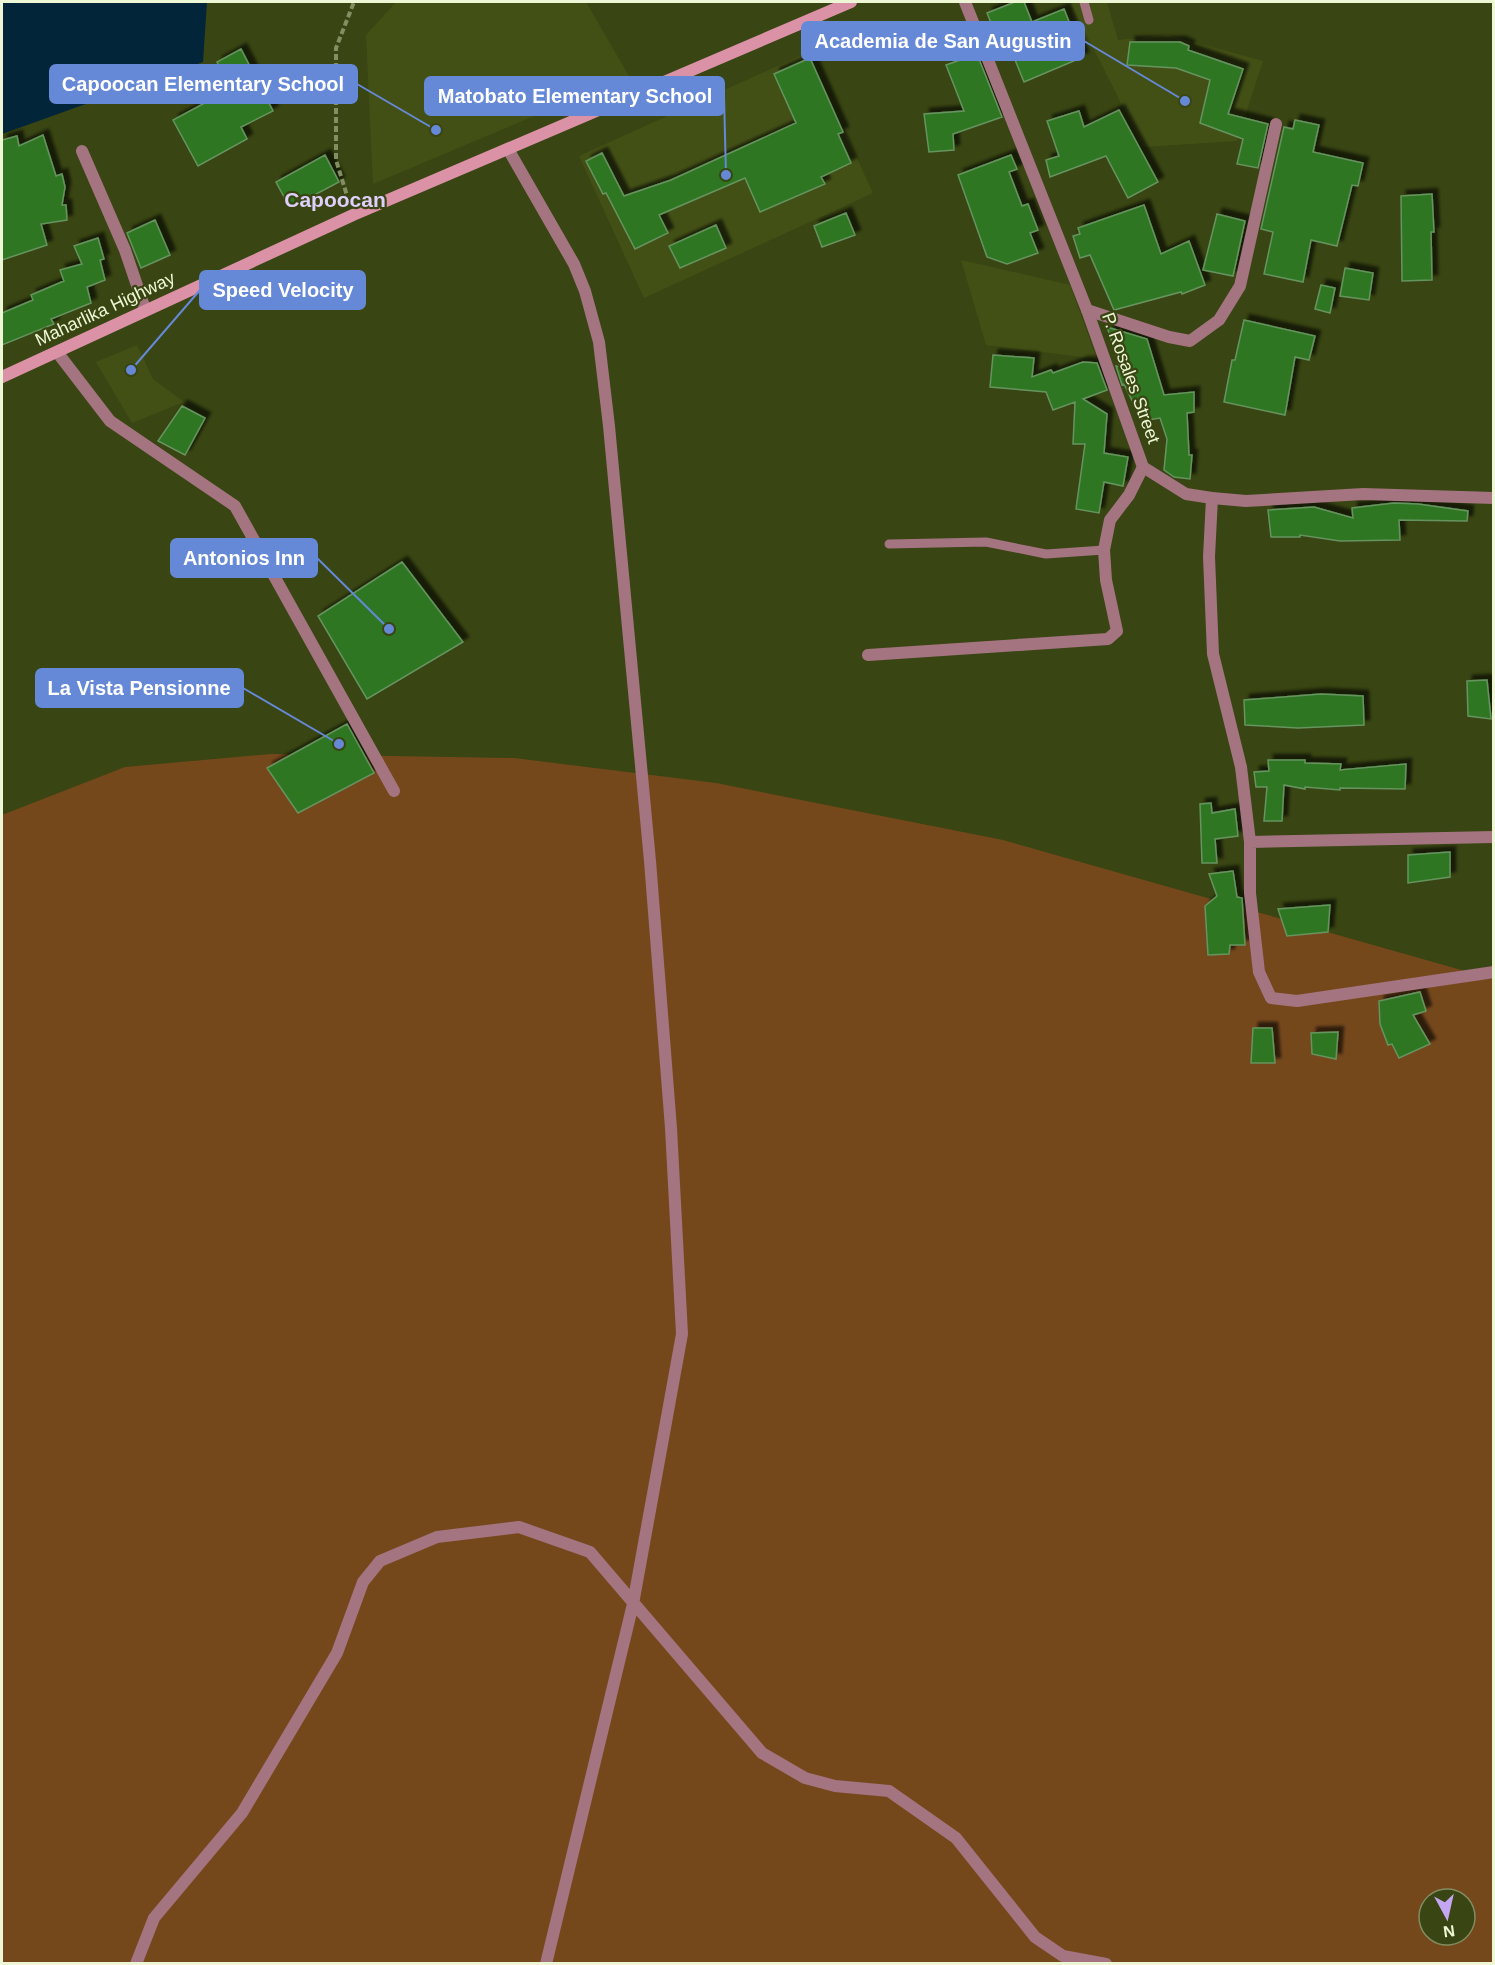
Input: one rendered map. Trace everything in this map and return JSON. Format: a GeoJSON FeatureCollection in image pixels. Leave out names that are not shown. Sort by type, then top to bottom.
{"type":"FeatureCollection","features":[{"type":"Feature","properties":{"kind":"main road","name":"Maharlika Highway"},"geometry":{"type":"LineString","coordinates":[[2,377],[145,309],[353,215],[851,2]]}},
{"type":"Feature","properties":{"kind":"street","name":"P. Rosales Street"},"geometry":{"type":"LineString","coordinates":[[965,2],[1087,310],[1143,467],[1186,494],[1212,498],[1246,501],[1363,494],[1494,498]]}},
{"type":"Feature","properties":{"kind":"street"},"geometry":{"type":"LineString","coordinates":[[1087,310],[1169,337],[1190,341],[1219,320],[1240,286],[1276,124]]}},
{"type":"Feature","properties":{"kind":"street"},"geometry":{"type":"LineString","coordinates":[[508,149],[574,264],[585,291],[599,342],[647,825],[671,1128],[682,1334],[633,1604],[546,1964]]}},
{"type":"Feature","properties":{"kind":"street"},"geometry":{"type":"LineString","coordinates":[[82,151],[125,250],[145,309]]}},
{"type":"Feature","properties":{"kind":"street"},"geometry":{"type":"LineString","coordinates":[[57,352],[110,421],[235,506],[394,790]]}},
{"type":"Feature","properties":{"kind":"street"},"geometry":{"type":"LineString","coordinates":[[868,656],[1108,639],[1117,631],[1106,580],[1104,549],[1110,520],[1129,495],[1143,467]]}},
{"type":"Feature","properties":{"kind":"street"},"geometry":{"type":"LineString","coordinates":[[1212,498],[1209,566],[1213,654],[1240,767],[1250,842],[1250,893],[1259,972],[1272,998],[1297,1001],[1494,972]]}},
{"type":"Feature","properties":{"kind":"street"},"geometry":{"type":"LineString","coordinates":[[1250,842],[1494,837]]}},
{"type":"Feature","properties":{"kind":"street"},"geometry":{"type":"LineString","coordinates":[[136,1964],[154,1918],[243,1813],[337,1653],[363,1582],[380,1561],[437,1537],[519,1527],[590,1552],[762,1753],[805,1778],[835,1785],[889,1791],[956,1838],[1035,1937],[1063,1956],[1106,1964]]}},
{"type":"Feature","properties":{"kind":"lane"},"geometry":{"type":"LineString","coordinates":[[1084,2],[1089,20]]}},
{"type":"Feature","properties":{"kind":"lane"},"geometry":{"type":"LineString","coordinates":[[889,544],[986,542],[1046,554],[1104,549]]}},
{"type":"Feature","properties":{"kind":"path"},"geometry":{"type":"LineString","coordinates":[[353,215],[336,160],[336,48],[354,2]]}},
{"type":"Feature","properties":{"kind":"shaded area"},"geometry":{"type":"Polygon","coordinates":[[[396,2],[586,2],[629,76],[373,184],[366,35],[396,2]]]}},
{"type":"Feature","properties":{"kind":"shaded area"},"geometry":{"type":"Polygon","coordinates":[[[1070,2],[1107,2],[1118,40],[1169,35],[1263,61],[1237,141],[1143,147],[1070,2]]]}},
{"type":"Feature","properties":{"kind":"shaded area"},"geometry":{"type":"Polygon","coordinates":[[[808,52],[873,193],[644,298],[579,156],[808,52]]]}},
{"type":"Feature","properties":{"kind":"shaded area"},"geometry":{"type":"Polygon","coordinates":[[[961,260],[1070,285],[1097,359],[986,345],[961,260]]]}},
{"type":"Feature","properties":{"kind":"shaded area"},"geometry":{"type":"Polygon","coordinates":[[[137,345],[153,379],[184,402],[132,423],[96,362],[137,345]]]}},
{"type":"Feature","properties":{"kind":"shaded area"},"geometry":{"type":"Polygon","coordinates":[[[271,754],[514,758],[716,783],[1003,840],[1493,979],[1493,1963],[2,1964],[2,815],[125,767],[271,754]]]}},
{"type":"Feature","properties":{"kind":"water"},"geometry":{"type":"Polygon","coordinates":[[[2,2],[207,2],[203,62],[2,134],[2,2]]]}},
{"type":"Feature","properties":{"kind":"building"},"geometry":{"type":"Polygon","coordinates":[[[1015,2],[1024,2],[1032,22],[1064,9],[1083,57],[1024,82],[1007,40],[999,43],[987,13],[1015,2]]]}},
{"type":"Feature","properties":{"kind":"building"},"geometry":{"type":"Polygon","coordinates":[[[1130,42],[1180,42],[1189,46],[1188,50],[1243,69],[1228,114],[1268,124],[1258,168],[1237,164],[1243,139],[1200,123],[1210,80],[1176,68],[1127,65],[1130,42]]]}},
{"type":"Feature","properties":{"kind":"building"},"geometry":{"type":"Polygon","coordinates":[[[241,49],[273,111],[241,127],[247,139],[198,166],[173,120],[231,89],[217,62],[241,49]]]}},
{"type":"Feature","properties":{"kind":"building"},"geometry":{"type":"Polygon","coordinates":[[[977,54],[1002,117],[953,134],[954,150],[929,152],[924,114],[964,111],[946,65],[977,54]]]}},
{"type":"Feature","properties":{"kind":"building"},"geometry":{"type":"Polygon","coordinates":[[[810,58],[843,132],[838,134],[851,163],[821,177],[825,184],[760,212],[745,178],[659,215],[668,233],[635,249],[606,193],[603,194],[586,161],[602,153],[624,196],[671,180],[796,123],[774,74],[810,58]]]}},
{"type":"Feature","properties":{"kind":"building"},"geometry":{"type":"Polygon","coordinates":[[[1119,110],[1158,182],[1128,198],[1106,156],[1050,177],[1046,160],[1059,156],[1047,121],[1079,111],[1084,127],[1119,110]]]}},
{"type":"Feature","properties":{"kind":"building"},"geometry":{"type":"Polygon","coordinates":[[[1295,120],[1319,125],[1313,152],[1363,163],[1358,186],[1352,185],[1337,246],[1311,240],[1303,282],[1264,274],[1273,232],[1261,229],[1284,127],[1293,129],[1295,120]]]}},
{"type":"Feature","properties":{"kind":"building"},"geometry":{"type":"Polygon","coordinates":[[[43,135],[56,176],[62,174],[65,187],[62,205],[66,205],[67,220],[41,224],[47,245],[2,260],[2,140],[17,136],[19,146],[43,135]]]}},
{"type":"Feature","properties":{"kind":"building"},"geometry":{"type":"Polygon","coordinates":[[[325,155],[339,182],[290,208],[276,182],[325,155]]]}},
{"type":"Feature","properties":{"kind":"building"},"geometry":{"type":"Polygon","coordinates":[[[1011,155],[1017,169],[1009,172],[1022,206],[1028,204],[1038,230],[1030,233],[1038,253],[1007,264],[987,257],[958,175],[1011,155]]]}},
{"type":"Feature","properties":{"kind":"building"},"geometry":{"type":"Polygon","coordinates":[[[1432,194],[1434,232],[1431,232],[1432,280],[1402,281],[1401,196],[1432,194]]]}},
{"type":"Feature","properties":{"kind":"building"},"geometry":{"type":"Polygon","coordinates":[[[1144,205],[1161,254],[1189,241],[1205,285],[1182,294],[1181,292],[1114,310],[1090,255],[1080,258],[1073,236],[1080,234],[1078,228],[1144,205]]]}},
{"type":"Feature","properties":{"kind":"building"},"geometry":{"type":"Polygon","coordinates":[[[846,213],[855,235],[822,247],[814,226],[846,213]]]}},
{"type":"Feature","properties":{"kind":"building"},"geometry":{"type":"Polygon","coordinates":[[[1217,214],[1245,221],[1233,276],[1203,270],[1217,214]]]}},
{"type":"Feature","properties":{"kind":"building"},"geometry":{"type":"Polygon","coordinates":[[[155,220],[170,255],[141,268],[127,233],[155,220]]]}},
{"type":"Feature","properties":{"kind":"building"},"geometry":{"type":"Polygon","coordinates":[[[716,225],[726,248],[680,268],[669,246],[716,225]]]}},
{"type":"Feature","properties":{"kind":"building"},"geometry":{"type":"Polygon","coordinates":[[[98,238],[104,259],[100,260],[105,280],[87,287],[91,303],[51,319],[54,324],[2,345],[2,313],[33,300],[31,295],[64,281],[60,270],[82,264],[74,246],[98,238]]]}},
{"type":"Feature","properties":{"kind":"building"},"geometry":{"type":"Polygon","coordinates":[[[1345,268],[1373,273],[1369,300],[1340,296],[1345,268]]]}},
{"type":"Feature","properties":{"kind":"building"},"geometry":{"type":"Polygon","coordinates":[[[1321,285],[1335,288],[1330,313],[1315,309],[1321,285]]]}},
{"type":"Feature","properties":{"kind":"building"},"geometry":{"type":"Polygon","coordinates":[[[1244,320],[1315,336],[1309,360],[1295,357],[1285,415],[1224,402],[1232,360],[1235,360],[1244,320]]]}},
{"type":"Feature","properties":{"kind":"building"},"geometry":{"type":"Polygon","coordinates":[[[1107,327],[1147,339],[1164,395],[1194,392],[1194,412],[1187,413],[1189,455],[1192,455],[1190,479],[1174,477],[1164,470],[1167,439],[1160,418],[1142,421],[1124,384],[1122,385],[1116,366],[1120,367],[1107,327]]]}},
{"type":"Feature","properties":{"kind":"building"},"geometry":{"type":"Polygon","coordinates":[[[993,355],[1034,358],[1032,377],[1051,370],[1053,373],[1083,362],[1097,363],[1107,390],[1083,399],[1107,414],[1104,453],[1128,457],[1123,486],[1104,482],[1099,513],[1076,509],[1085,444],[1073,444],[1075,402],[1053,410],[1046,392],[990,387],[993,355]]]}},
{"type":"Feature","properties":{"kind":"building"},"geometry":{"type":"Polygon","coordinates":[[[182,406],[205,418],[185,455],[158,441],[182,406]]]}},
{"type":"Feature","properties":{"kind":"building"},"geometry":{"type":"Polygon","coordinates":[[[1394,503],[1468,511],[1467,521],[1399,520],[1400,540],[1340,541],[1300,535],[1300,537],[1271,537],[1268,510],[1314,507],[1353,518],[1352,508],[1394,503]]]}},
{"type":"Feature","properties":{"kind":"building"},"geometry":{"type":"Polygon","coordinates":[[[402,562],[463,642],[367,699],[318,616],[402,562]]]}},
{"type":"Feature","properties":{"kind":"building"},"geometry":{"type":"Polygon","coordinates":[[[1487,680],[1491,719],[1468,716],[1467,681],[1487,680]]]}},
{"type":"Feature","properties":{"kind":"building"},"geometry":{"type":"Polygon","coordinates":[[[1321,694],[1363,696],[1364,725],[1298,728],[1245,725],[1244,700],[1321,694]]]}},
{"type":"Feature","properties":{"kind":"building"},"geometry":{"type":"Polygon","coordinates":[[[347,724],[374,773],[298,813],[267,768],[347,724]]]}},
{"type":"Feature","properties":{"kind":"building"},"geometry":{"type":"Polygon","coordinates":[[[1268,760],[1305,760],[1305,763],[1341,764],[1340,770],[1406,764],[1405,789],[1340,788],[1340,790],[1305,787],[1305,789],[1284,785],[1282,821],[1264,821],[1267,787],[1256,787],[1254,772],[1269,771],[1268,760]]]}},
{"type":"Feature","properties":{"kind":"building"},"geometry":{"type":"Polygon","coordinates":[[[1211,803],[1212,813],[1235,809],[1238,836],[1215,839],[1217,863],[1202,863],[1200,804],[1211,803]]]}},
{"type":"Feature","properties":{"kind":"building"},"geometry":{"type":"Polygon","coordinates":[[[1450,852],[1450,877],[1408,883],[1408,855],[1450,852]]]}},
{"type":"Feature","properties":{"kind":"building"},"geometry":{"type":"Polygon","coordinates":[[[1233,871],[1237,897],[1242,898],[1245,945],[1230,945],[1229,954],[1208,955],[1205,906],[1217,896],[1209,874],[1233,871]]]}},
{"type":"Feature","properties":{"kind":"building"},"geometry":{"type":"Polygon","coordinates":[[[1330,905],[1328,932],[1287,936],[1278,909],[1330,905]]]}},
{"type":"Feature","properties":{"kind":"building"},"geometry":{"type":"Polygon","coordinates":[[[1420,992],[1426,1011],[1413,1015],[1430,1044],[1399,1058],[1392,1044],[1388,1045],[1380,1024],[1379,1001],[1420,992]]]}},
{"type":"Feature","properties":{"kind":"building"},"geometry":{"type":"Polygon","coordinates":[[[1253,1028],[1272,1028],[1275,1063],[1251,1063],[1253,1028]]]}},
{"type":"Feature","properties":{"kind":"building"},"geometry":{"type":"Polygon","coordinates":[[[1338,1032],[1336,1059],[1312,1054],[1311,1033],[1338,1032]]]}},
{"type":"Feature","properties":{"kind":"place","name":"Academia de San Augustin"},"geometry":{"type":"Point","coordinates":[1185,101]}},
{"type":"Feature","properties":{"kind":"place","name":"Capoocan Elementary School"},"geometry":{"type":"Point","coordinates":[436,130]}},
{"type":"Feature","properties":{"kind":"place","name":"Matobato Elementary School"},"geometry":{"type":"Point","coordinates":[726,175]}},
{"type":"Feature","properties":{"kind":"place","name":"Speed Velocity"},"geometry":{"type":"Point","coordinates":[131,370]}},
{"type":"Feature","properties":{"kind":"place","name":"Antonios Inn"},"geometry":{"type":"Point","coordinates":[389,629]}},
{"type":"Feature","properties":{"kind":"place","name":"La Vista Pensionne"},"geometry":{"type":"Point","coordinates":[339,744]}},
{"type":"Feature","properties":{"kind":"district","name":"Capoocan"},"geometry":{"type":"Point","coordinates":[335,200]}}]}
